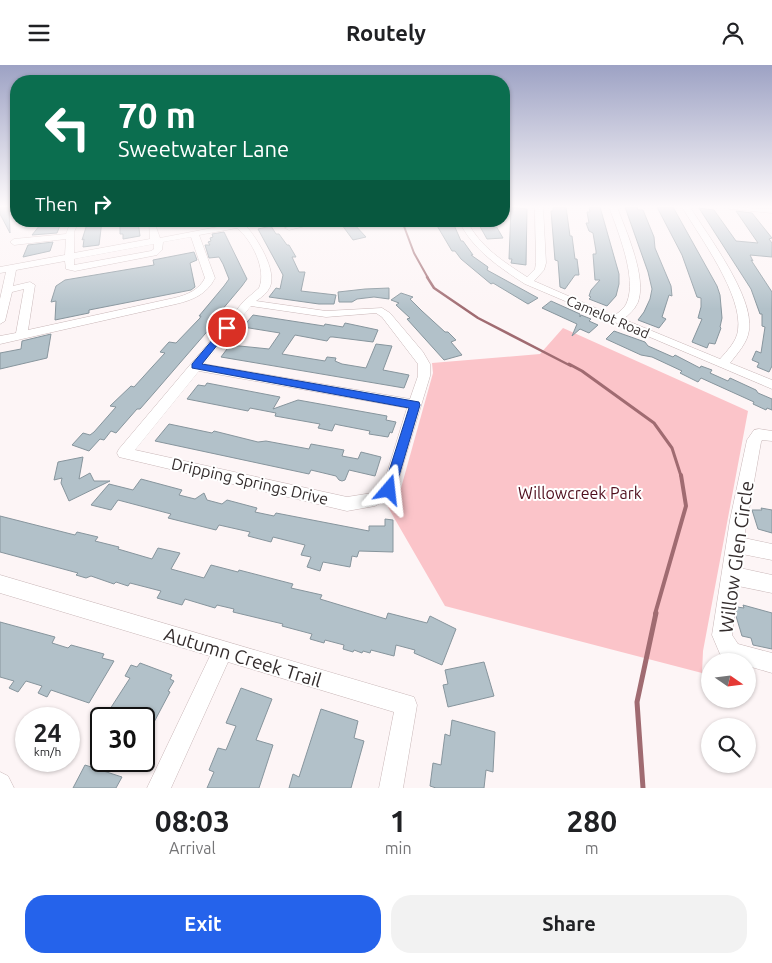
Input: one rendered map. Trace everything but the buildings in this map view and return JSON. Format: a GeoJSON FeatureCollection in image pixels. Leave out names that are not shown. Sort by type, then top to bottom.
{"type":"FeatureCollection","features":[{"type":"Feature","properties":{"kind":"street"},"geometry":{"type":"LineString","coordinates":[[14,242],[26,241]]}},
{"type":"Feature","properties":{"kind":"street"},"geometry":{"type":"LineString","coordinates":[[69,241],[69,267],[75,268],[154,253],[158,250],[157,241]]}},
{"type":"Feature","properties":{"kind":"street"},"geometry":{"type":"LineString","coordinates":[[0,340],[176,301],[201,291],[207,285],[210,278],[196,241]]}},
{"type":"Feature","properties":{"kind":"street"},"geometry":{"type":"LineString","coordinates":[[195,366],[250,301],[250,295],[260,277],[260,265],[247,241]]}},
{"type":"Feature","properties":{"kind":"street","name":"Camelot Road"},"geometry":{"type":"LineString","coordinates":[[475,241],[493,259],[528,282],[772,385]]}},
{"type":"Feature","properties":{"kind":"street"},"geometry":{"type":"LineString","coordinates":[[528,282],[539,271],[541,263],[540,241]]}},
{"type":"Feature","properties":{"kind":"street"},"geometry":{"type":"LineString","coordinates":[[615,320],[633,303],[635,280],[623,241]]}},
{"type":"Feature","properties":{"kind":"street"},"geometry":{"type":"LineString","coordinates":[[706,241],[743,309],[744,330],[734,351],[722,365]]}},
{"type":"Feature","properties":{"kind":"street"},"geometry":{"type":"LineString","coordinates":[[0,321],[7,289],[7,269],[70,257]]}},
{"type":"Feature","properties":{"kind":"street"},"geometry":{"type":"LineString","coordinates":[[7,289],[30,285],[21,336]]}},
{"type":"Feature","properties":{"kind":"street"},"geometry":{"type":"LineString","coordinates":[[195,366],[415,405],[424,376],[424,364],[419,355],[386,315],[378,310],[370,309],[326,314],[250,301]]}},
{"type":"Feature","properties":{"kind":"street","name":"Dripping Springs Drive"},"geometry":{"type":"LineString","coordinates":[[195,366],[124,453],[347,504],[375,499],[389,490],[415,405]]}},
{"type":"Feature","properties":{"kind":"street","name":"Willow Glen Circle"},"geometry":{"type":"LineString","coordinates":[[772,436],[759,434],[754,440],[735,544],[722,635],[727,647],[732,652],[772,663]]}},
{"type":"Feature","properties":{"kind":"street"},"geometry":{"type":"LineString","coordinates":[[735,544],[772,551]]}},
{"type":"Feature","properties":{"kind":"street"},"geometry":{"type":"LineString","coordinates":[[730,575],[772,584]]}},
{"type":"Feature","properties":{"kind":"street","name":"Autumn Creek Trail"},"geometry":{"type":"LineString","coordinates":[[0,584],[406,705],[391,788]]}},
{"type":"Feature","properties":{"kind":"street"},"geometry":{"type":"LineString","coordinates":[[159,788],[224,651]]}},
{"type":"Feature","properties":{"kind":"street"},"geometry":{"type":"LineString","coordinates":[[0,784],[2,788]]}},
{"type":"Feature","properties":{"kind":"green space","name":"Willowcreek Park"},"geometry":{"type":"Polygon","coordinates":[[[563,328],[748,411],[703,653],[701,653],[701,673],[445,606],[385,502],[395,497],[401,488],[433,373],[432,363],[540,354],[563,328]]]}},
{"type":"Feature","properties":{"kind":"waterway"},"geometry":{"type":"LineString","coordinates":[[409,241],[428,278]]}},
{"type":"Feature","properties":{"kind":"waterway"},"geometry":{"type":"LineString","coordinates":[[427,277],[434,288],[478,318],[571,366]]}},
{"type":"Feature","properties":{"kind":"waterway"},"geometry":{"type":"LineString","coordinates":[[569,364],[582,371],[654,423],[672,448],[681,476]]}},
{"type":"Feature","properties":{"kind":"waterway"},"geometry":{"type":"LineString","coordinates":[[655,614],[686,506],[681,475]]}},
{"type":"Feature","properties":{"kind":"waterway"},"geometry":{"type":"LineString","coordinates":[[643,788],[637,702],[656,613]]}},
{"type":"Feature","properties":{"kind":"route"},"geometry":{"type":"LineString","coordinates":[[227,328],[195,366],[415,405],[389,490]]}}]}
